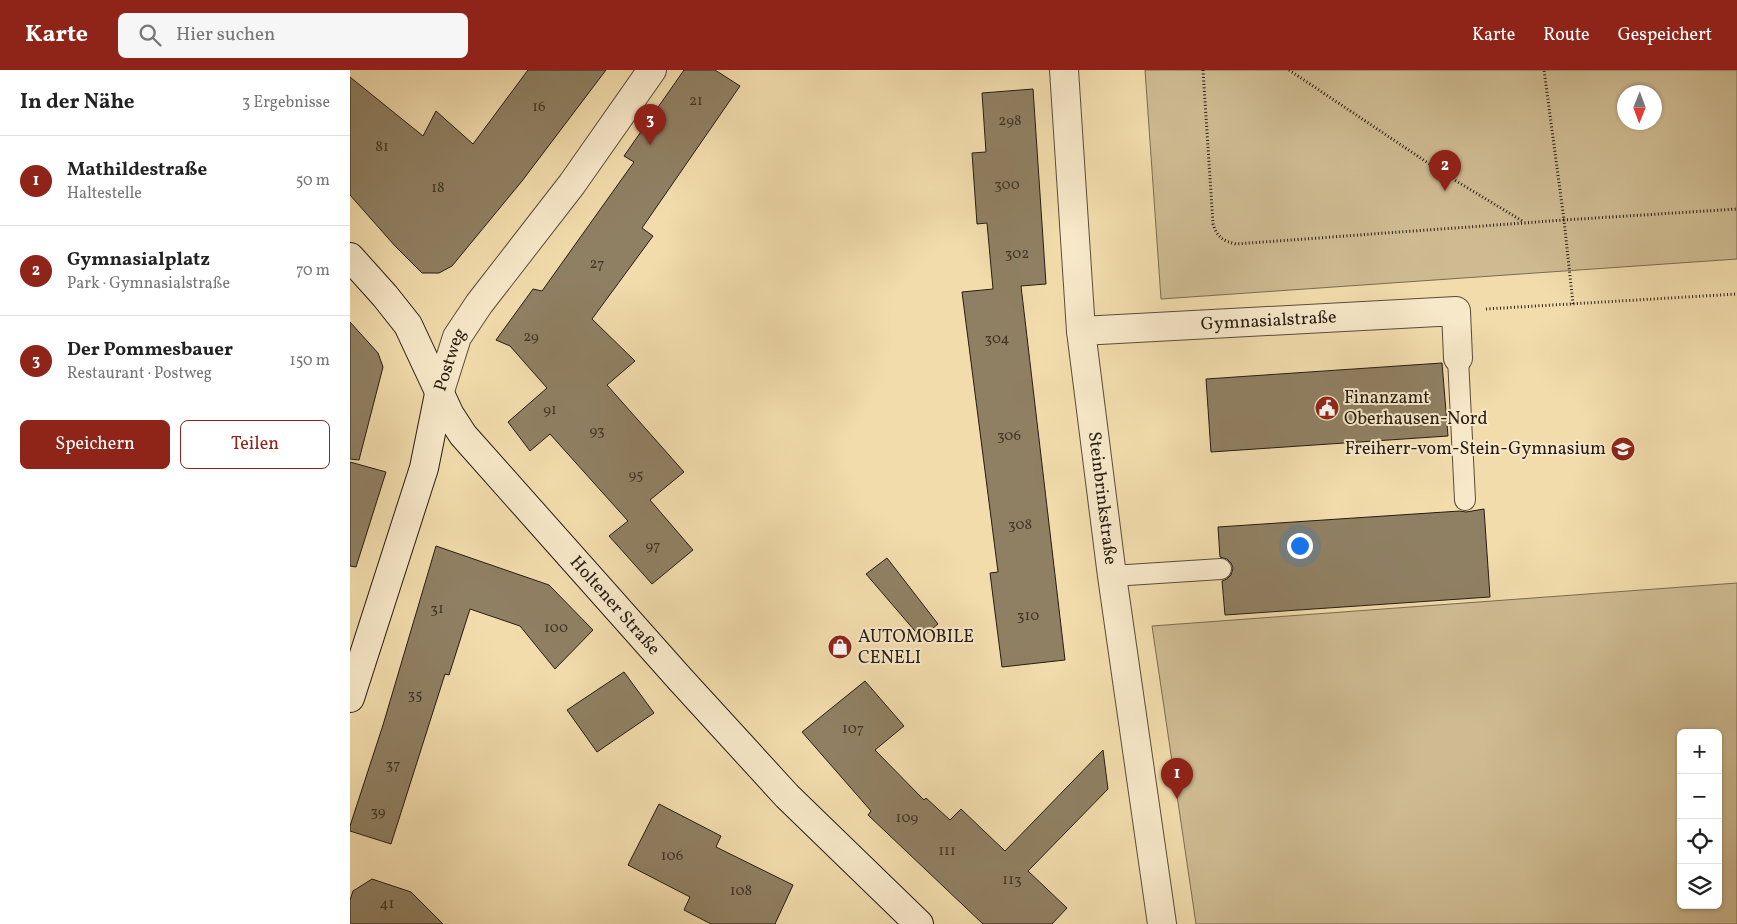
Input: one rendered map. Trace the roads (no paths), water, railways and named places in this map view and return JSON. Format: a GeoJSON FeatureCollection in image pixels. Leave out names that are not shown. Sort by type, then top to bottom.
{"type":"FeatureCollection","features":[{"type":"Feature","properties":{"kind":"street","name":"Postweg"},"geometry":{"type":"LineString","coordinates":[[350,698],[424,468],[440,394],[457,337],[478,304],[572,184],[652,70]]}},
{"type":"Feature","properties":{"kind":"street","name":"Steinbrinkstraße"},"geometry":{"type":"LineString","coordinates":[[1064,70],[1081,331],[1112,576],[1162,924]]}},
{"type":"Feature","properties":{"kind":"street","name":"Holtener Straße"},"geometry":{"type":"LineString","coordinates":[[350,258],[385,296],[408,325],[440,394],[463,435],[687,687],[787,796],[919,924]]}},
{"type":"Feature","properties":{"kind":"street","name":"Gymnasialstraße"},"geometry":{"type":"LineString","coordinates":[[1081,331],[1456,311],[1458,358]]}},
{"type":"Feature","properties":{"kind":"lane"},"geometry":{"type":"LineString","coordinates":[[1458,358],[1465,500]]}},
{"type":"Feature","properties":{"kind":"lane"},"geometry":{"type":"LineString","coordinates":[[1112,576],[1221,569]]}},
{"type":"Feature","properties":{"kind":"place","name":"Der Pommesbauer"},"geometry":{"type":"Point","coordinates":[650,145]}},
{"type":"Feature","properties":{"kind":"place","name":"Gymnasialplatz"},"geometry":{"type":"Point","coordinates":[1445,191]}},
{"type":"Feature","properties":{"kind":"place","name":"Finanzamt Oberhausen-Nord"},"geometry":{"type":"Point","coordinates":[1327,408]}},
{"type":"Feature","properties":{"kind":"place","name":"Freiherr-vom-Stein-Gymnasium"},"geometry":{"type":"Point","coordinates":[1623,449]}},
{"type":"Feature","properties":{"kind":"place","name":"AUTOMOBILE CENELI"},"geometry":{"type":"Point","coordinates":[840,647]}},
{"type":"Feature","properties":{"kind":"place","name":"Mathildestraße"},"geometry":{"type":"Point","coordinates":[1177,799]}}]}
